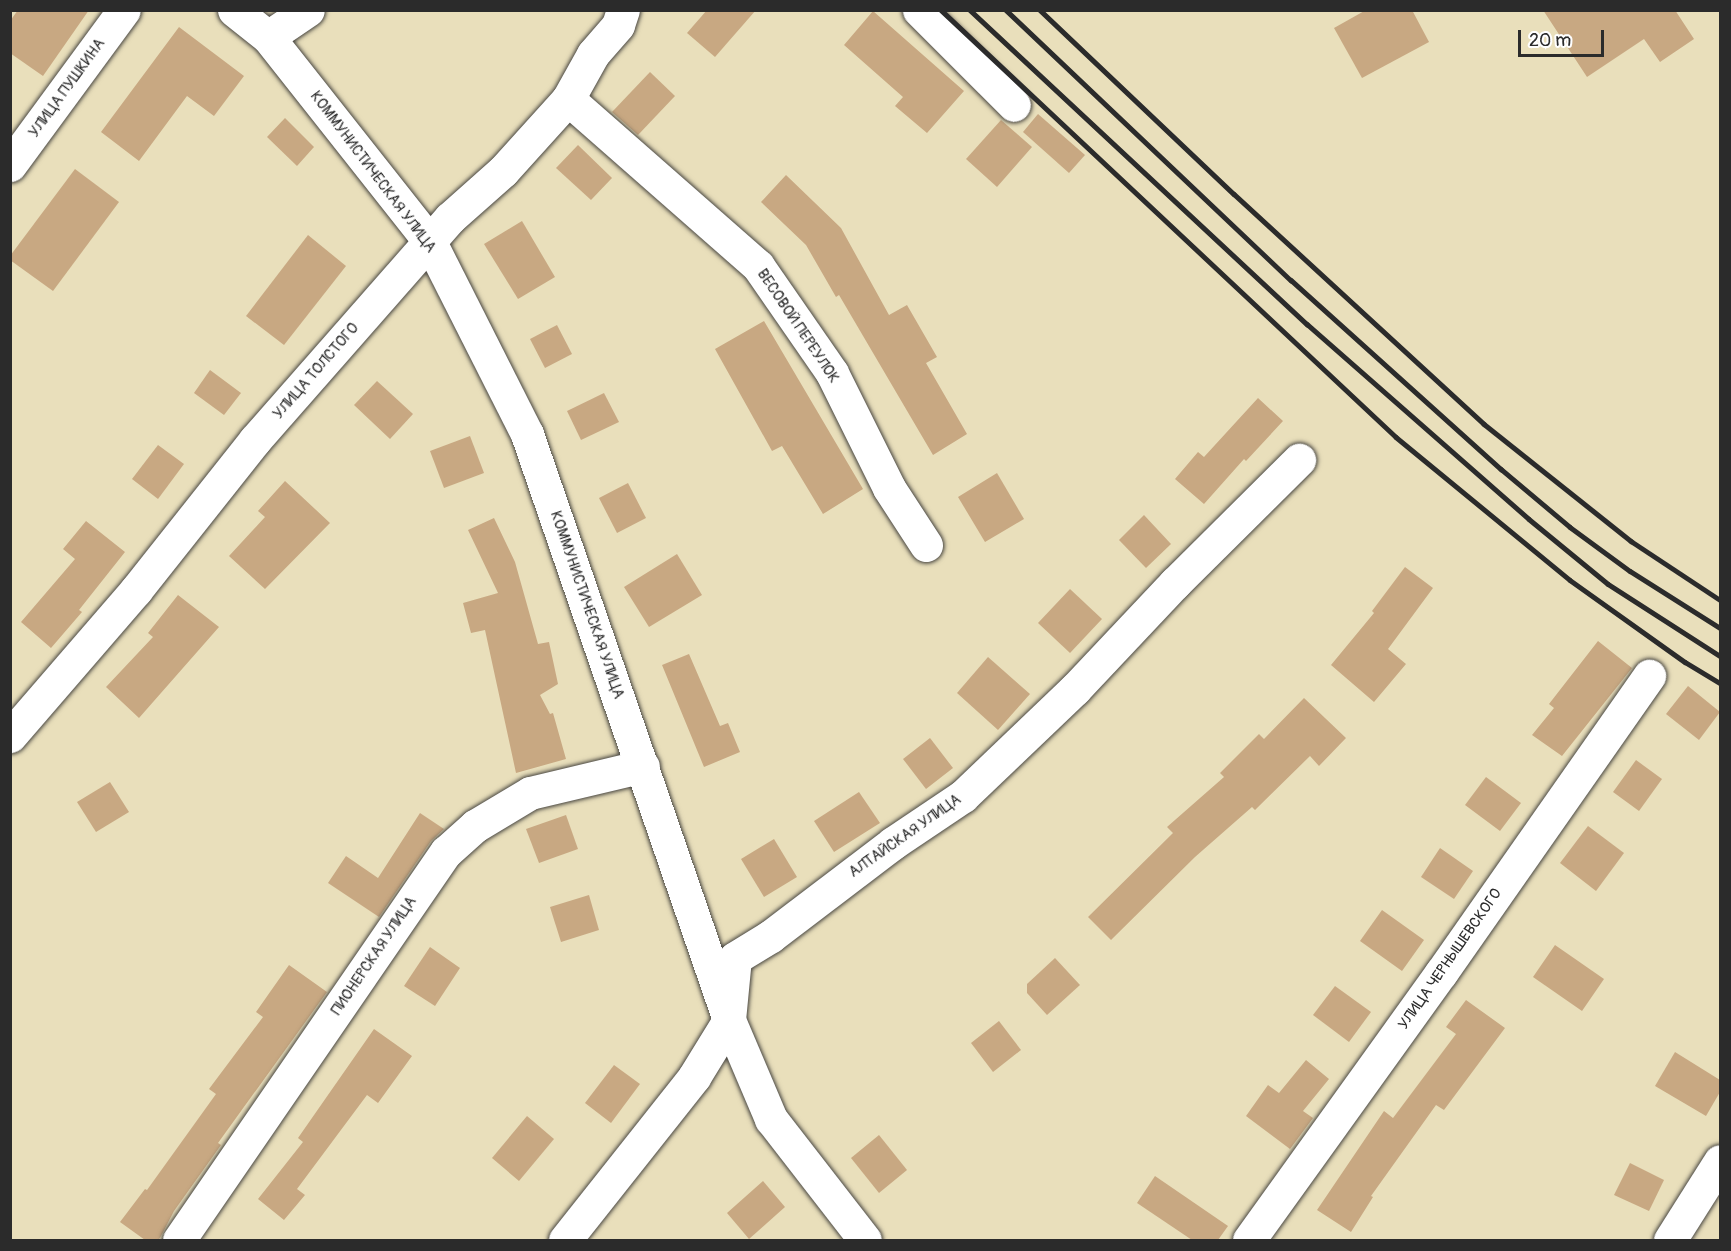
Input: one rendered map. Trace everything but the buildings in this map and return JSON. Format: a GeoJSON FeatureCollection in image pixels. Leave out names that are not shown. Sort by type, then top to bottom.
{"type":"FeatureCollection","features":[{"type":"Feature","properties":{"kind":"street","name":"УЛИЦА ПУШКИНА"},"geometry":{"type":"LineString","coordinates":[[10,165],[124,10]]}},
{"type":"Feature","properties":{"kind":"street","name":"КОММУНИСТИЧЕСКАЯ УЛИЦА"},"geometry":{"type":"LineString","coordinates":[[234,10],[268,37],[430,242],[526,434],[643,766],[729,1020],[771,1119],[865,1240]]}},
{"type":"Feature","properties":{"kind":"street"},"geometry":{"type":"LineString","coordinates":[[268,37],[308,10]]}},
{"type":"Feature","properties":{"kind":"street","name":"УЛИЦА ТОЛСТОГО"},"geometry":{"type":"LineString","coordinates":[[10,736],[136,590],[255,440],[450,218],[503,171],[568,99],[593,54],[618,25],[623,10]]}},
{"type":"Feature","properties":{"kind":"street"},"geometry":{"type":"LineString","coordinates":[[919,10],[1014,105]]}},
{"type":"Feature","properties":{"kind":"street","name":"ВЕСОВОЙ ПЕРЕУЛОК"},"geometry":{"type":"LineString","coordinates":[[568,99],[758,266],[832,373],[889,488],[926,544]]}},
{"type":"Feature","properties":{"kind":"street","name":"АЛТАЙСКАЯ УЛИЦА"},"geometry":{"type":"LineString","coordinates":[[565,1240],[694,1077],[729,1020],[735,958],[771,936],[893,843],[963,796],[1075,689],[1175,583],[1299,460]]}},
{"type":"Feature","properties":{"kind":"street","name":"УЛИЦА ЧЕРНЫШЕВСКОГО"},"geometry":{"type":"LineString","coordinates":[[1249,1240],[1442,973],[1649,676]]}},
{"type":"Feature","properties":{"kind":"street","name":"ПИОНЕРСКАЯ УЛИЦА"},"geometry":{"type":"LineString","coordinates":[[179,1240],[446,852],[476,826],[530,794],[643,766]]}},
{"type":"Feature","properties":{"kind":"street"},"geometry":{"type":"LineString","coordinates":[[1670,1240],[1720,1161]]}},
{"type":"Feature","properties":{"kind":"railway"},"geometry":{"type":"LineString","coordinates":[[941,10],[1396,437],[1570,580],[1685,662],[1720,683]]}},
{"type":"Feature","properties":{"kind":"railway"},"geometry":{"type":"LineString","coordinates":[[970,10],[1307,324],[1529,519],[1608,584],[1720,656]]}},
{"type":"Feature","properties":{"kind":"railway"},"geometry":{"type":"LineString","coordinates":[[1006,10],[1291,280],[1501,469],[1570,527],[1630,571],[1720,628]]}},
{"type":"Feature","properties":{"kind":"railway"},"geometry":{"type":"LineString","coordinates":[[1040,10],[1234,194],[1484,424],[1631,541],[1720,600]]}}]}
